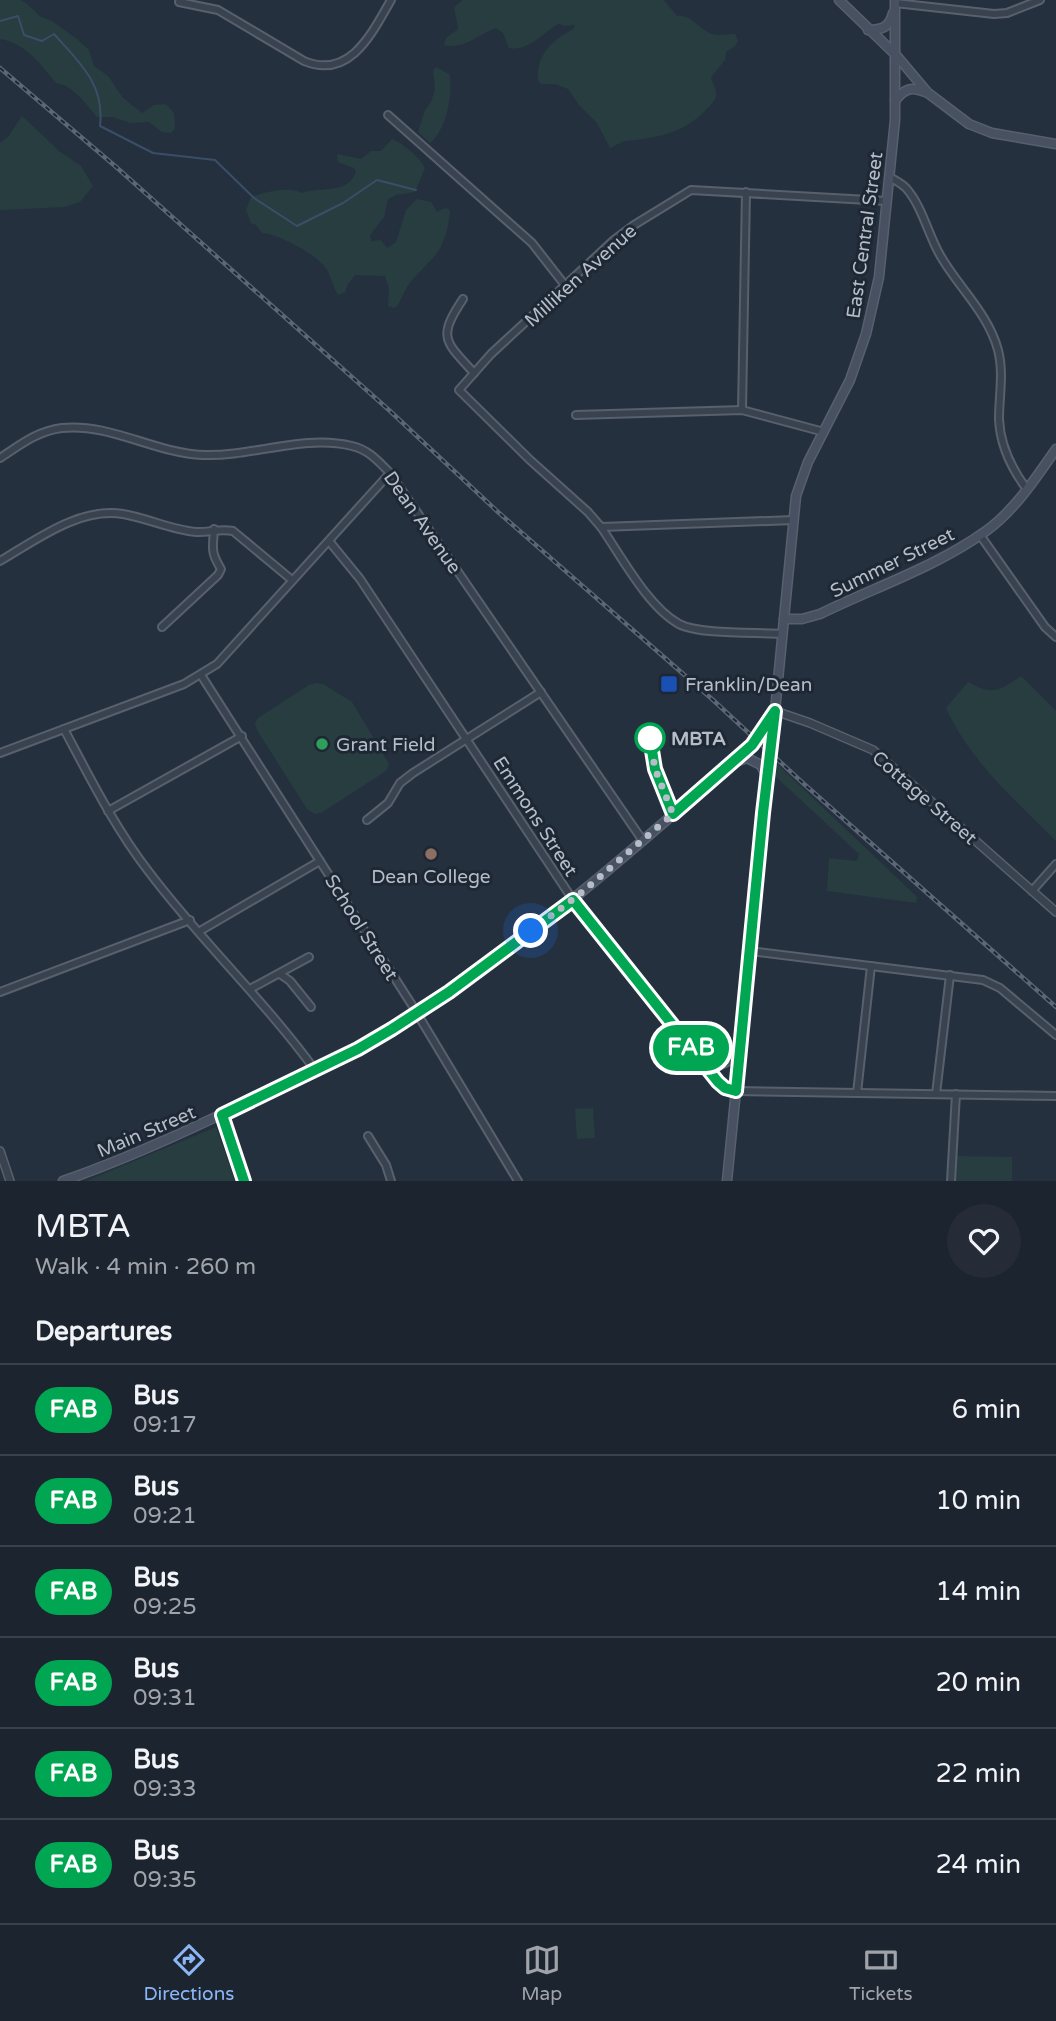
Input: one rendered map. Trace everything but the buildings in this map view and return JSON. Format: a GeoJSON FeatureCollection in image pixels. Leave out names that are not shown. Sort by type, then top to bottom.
{"type":"FeatureCollection","features":[{"type":"Feature","properties":{"kind":"main road"},"geometry":{"type":"LineString","coordinates":[[839,0],[896,55],[928,93],[962,119],[981,129],[1056,144]]}},
{"type":"Feature","properties":{"kind":"main road"},"geometry":{"type":"LineString","coordinates":[[868,30],[886,27],[891,21],[895,2]]}},
{"type":"Feature","properties":{"kind":"main road","name":"East Central Street"},"geometry":{"type":"LineString","coordinates":[[727,1181],[793,520],[801,478],[850,380],[866,334],[878,277],[895,101],[895,2]]}},
{"type":"Feature","properties":{"kind":"main road"},"geometry":{"type":"LineString","coordinates":[[895,101],[907,89],[914,87],[928,93]]}},
{"type":"Feature","properties":{"kind":"main road","name":"Summer Street"},"geometry":{"type":"LineString","coordinates":[[784,619],[802,619],[820,614],[954,552],[999,520],[1056,449]]}},
{"type":"Feature","properties":{"kind":"main road","name":"Main Street"},"geometry":{"type":"LineString","coordinates":[[63,1181],[222,1115],[365,1045],[417,1014],[573,900],[643,841],[758,738],[775,711]]}},
{"type":"Feature","properties":{"kind":"main road"},"geometry":{"type":"LineString","coordinates":[[732,763],[743,758],[753,758],[761,765],[767,777]]}},
{"type":"Feature","properties":{"kind":"main road","name":"Emmons Street"},"geometry":{"type":"LineString","coordinates":[[573,900],[722,1086],[736,1091]]}},
{"type":"Feature","properties":{"kind":"main road"},"geometry":{"type":"LineString","coordinates":[[702,1062],[720,1065],[741,1049]]}},
{"type":"Feature","properties":{"kind":"street"},"geometry":{"type":"LineString","coordinates":[[179,2],[218,10],[304,61],[327,66],[342,62],[355,53],[391,0]]}},
{"type":"Feature","properties":{"kind":"street"},"geometry":{"type":"LineString","coordinates":[[895,2],[994,14],[1009,13],[1040,0]]}},
{"type":"Feature","properties":{"kind":"street"},"geometry":{"type":"LineString","coordinates":[[388,115],[532,243],[564,284]]}},
{"type":"Feature","properties":{"kind":"street"},"geometry":{"type":"LineString","coordinates":[[888,177],[897,180],[908,190],[940,255],[986,320],[995,340],[1001,372],[1001,434],[1015,473],[1026,488]]}},
{"type":"Feature","properties":{"kind":"street","name":"Milliken Avenue"},"geometry":{"type":"LineString","coordinates":[[601,527],[460,390],[474,373],[564,284],[634,225],[691,190],[886,201]]}},
{"type":"Feature","properties":{"kind":"street"},"geometry":{"type":"LineString","coordinates":[[742,410],[746,192]]}},
{"type":"Feature","properties":{"kind":"street"},"geometry":{"type":"LineString","coordinates":[[463,299],[448,321],[446,334],[451,347],[474,373]]}},
{"type":"Feature","properties":{"kind":"street"},"geometry":{"type":"LineString","coordinates":[[576,415],[742,410],[824,432]]}},
{"type":"Feature","properties":{"kind":"street","name":"Dean Avenue"},"geometry":{"type":"LineString","coordinates":[[0,458],[41,433],[64,428],[87,428],[126,436],[156,448],[183,454],[205,455],[316,443],[351,445],[374,455],[390,473],[643,841]]}},
{"type":"Feature","properties":{"kind":"street"},"geometry":{"type":"LineString","coordinates":[[1047,462],[1056,468]]}},
{"type":"Feature","properties":{"kind":"street"},"geometry":{"type":"LineString","coordinates":[[0,754],[184,684],[217,664],[390,473]]}},
{"type":"Feature","properties":{"kind":"street"},"geometry":{"type":"LineString","coordinates":[[0,561],[71,521],[104,512],[196,532],[221,528],[239,535],[292,580]]}},
{"type":"Feature","properties":{"kind":"street"},"geometry":{"type":"LineString","coordinates":[[601,527],[793,520]]}},
{"type":"Feature","properties":{"kind":"street"},"geometry":{"type":"LineString","coordinates":[[601,527],[644,589],[662,610],[679,624],[715,631],[783,634]]}},
{"type":"Feature","properties":{"kind":"street"},"geometry":{"type":"LineString","coordinates":[[162,627],[218,575],[221,569],[211,544],[214,529]]}},
{"type":"Feature","properties":{"kind":"street"},"geometry":{"type":"LineString","coordinates":[[980,535],[1045,627],[1056,637]]}},
{"type":"Feature","properties":{"kind":"street","name":"Emmons Street"},"geometry":{"type":"LineString","coordinates":[[329,541],[360,579],[573,900]]}},
{"type":"Feature","properties":{"kind":"street","name":"School Street"},"geometry":{"type":"LineString","coordinates":[[201,675],[417,1014],[518,1181]]}},
{"type":"Feature","properties":{"kind":"street"},"geometry":{"type":"LineString","coordinates":[[367,820],[388,803],[400,783],[412,773],[541,692]]}},
{"type":"Feature","properties":{"kind":"street","name":"Cottage Street"},"geometry":{"type":"LineString","coordinates":[[775,711],[873,750],[1056,912]]}},
{"type":"Feature","properties":{"kind":"street"},"geometry":{"type":"LineString","coordinates":[[64,729],[108,811],[148,872],[288,1033],[315,1070]]}},
{"type":"Feature","properties":{"kind":"street"},"geometry":{"type":"LineString","coordinates":[[108,811],[242,736]]}},
{"type":"Feature","properties":{"kind":"street"},"geometry":{"type":"LineString","coordinates":[[650,738],[655,769],[673,814]]}},
{"type":"Feature","properties":{"kind":"street"},"geometry":{"type":"LineString","coordinates":[[200,931],[320,861]]}},
{"type":"Feature","properties":{"kind":"street"},"geometry":{"type":"LineString","coordinates":[[1032,891],[1056,864]]}},
{"type":"Feature","properties":{"kind":"street"},"geometry":{"type":"LineString","coordinates":[[0,992],[190,920]]}},
{"type":"Feature","properties":{"kind":"street"},"geometry":{"type":"LineString","coordinates":[[750,951],[983,980],[1000,988],[1056,1035]]}},
{"type":"Feature","properties":{"kind":"street"},"geometry":{"type":"LineString","coordinates":[[250,989],[309,957]]}},
{"type":"Feature","properties":{"kind":"street"},"geometry":{"type":"LineString","coordinates":[[857,1093],[871,966]]}},
{"type":"Feature","properties":{"kind":"street"},"geometry":{"type":"LineString","coordinates":[[280,974],[290,981],[311,1007]]}},
{"type":"Feature","properties":{"kind":"street"},"geometry":{"type":"LineString","coordinates":[[936,1094],[950,975]]}},
{"type":"Feature","properties":{"kind":"street"},"geometry":{"type":"LineString","coordinates":[[736,1091],[1056,1096]]}},
{"type":"Feature","properties":{"kind":"street"},"geometry":{"type":"LineString","coordinates":[[951,1181],[956,1094]]}},
{"type":"Feature","properties":{"kind":"street"},"geometry":{"type":"LineString","coordinates":[[222,1115],[244,1181]]}},
{"type":"Feature","properties":{"kind":"street"},"geometry":{"type":"LineString","coordinates":[[369,1136],[386,1165],[390,1181]]}},
{"type":"Feature","properties":{"kind":"street"},"geometry":{"type":"LineString","coordinates":[[0,1150],[9,1181]]}},
{"type":"Feature","properties":{"kind":"green space"},"geometry":{"type":"Polygon","coordinates":[[[0,0],[20,0],[26,3],[41,17],[52,21],[77,39],[89,50],[94,66],[108,76],[123,98],[142,113],[154,105],[166,104],[174,113],[175,128],[171,133],[162,132],[149,122],[131,123],[112,117],[97,117],[74,91],[56,83],[25,50],[0,39],[0,0]]]}},
{"type":"Feature","properties":{"kind":"green space"},"geometry":{"type":"Polygon","coordinates":[[[463,0],[664,0],[677,16],[687,17],[712,34],[735,34],[738,41],[726,52],[725,60],[711,77],[716,91],[714,100],[696,119],[668,134],[625,141],[610,148],[597,123],[568,89],[555,84],[541,84],[538,80],[540,63],[547,49],[575,25],[558,24],[523,47],[509,48],[503,33],[496,28],[458,45],[444,45],[446,38],[458,29],[454,7],[463,0]]]}},
{"type":"Feature","properties":{"kind":"green space"},"geometry":{"type":"Polygon","coordinates":[[[436,67],[449,74],[450,91],[444,121],[430,143],[418,132],[435,89],[433,70],[436,67]]]}},
{"type":"Feature","properties":{"kind":"green space"},"geometry":{"type":"Polygon","coordinates":[[[22,116],[59,151],[81,166],[93,186],[80,202],[64,207],[0,210],[0,143],[8,137],[22,116]]]}},
{"type":"Feature","properties":{"kind":"green space"},"geometry":{"type":"Polygon","coordinates":[[[392,139],[411,151],[425,168],[415,192],[388,199],[384,217],[370,235],[371,241],[381,240],[387,248],[396,242],[406,210],[417,199],[431,202],[437,212],[445,208],[449,209],[450,213],[445,238],[437,253],[409,284],[395,308],[388,306],[389,289],[385,276],[355,275],[345,292],[338,295],[328,271],[321,263],[287,241],[262,233],[251,223],[246,210],[251,197],[263,193],[284,190],[302,193],[347,184],[356,172],[354,168],[338,162],[337,154],[361,159],[371,151],[381,151],[392,139]]]}},
{"type":"Feature","properties":{"kind":"green space"},"geometry":{"type":"Polygon","coordinates":[[[1021,676],[1056,711],[1056,841],[981,763],[946,708],[968,682],[984,689],[996,690],[1021,676]]]}},
{"type":"Feature","properties":{"kind":"green space","name":"Grant Field"},"geometry":{"type":"Polygon","coordinates":[[[316,683],[323,684],[352,702],[389,764],[386,771],[321,813],[315,814],[307,809],[255,723],[258,718],[316,683]]]}},
{"type":"Feature","properties":{"kind":"green space"},"geometry":{"type":"Polygon","coordinates":[[[775,762],[917,897],[916,903],[827,891],[829,858],[857,861],[859,854],[773,774],[775,762]]]}},
{"type":"Feature","properties":{"kind":"green space"},"geometry":{"type":"Polygon","coordinates":[[[593,1108],[595,1138],[577,1139],[575,1109],[593,1108]]]}},
{"type":"Feature","properties":{"kind":"green space"},"geometry":{"type":"Polygon","coordinates":[[[216,1127],[235,1181],[86,1181],[216,1127]]]}},
{"type":"Feature","properties":{"kind":"green space"},"geometry":{"type":"Polygon","coordinates":[[[956,1156],[1012,1157],[1012,1181],[956,1181],[956,1156]]]}},
{"type":"Feature","properties":{"kind":"waterway"},"geometry":{"type":"LineString","coordinates":[[0,21],[18,16],[24,35],[42,41],[54,34],[81,64],[94,86],[100,111],[100,126],[153,153],[215,160],[254,198],[297,226],[343,203],[377,180],[416,190]]}},
{"type":"Feature","properties":{"kind":"railway"},"geometry":{"type":"LineString","coordinates":[[0,68],[115,166],[390,411],[498,512],[1056,1007]]}},
{"type":"Feature","properties":{"kind":"bus line","name":"FAB"},"geometry":{"type":"LineString","coordinates":[[244,1181],[222,1115],[358,1049],[417,1014],[573,900],[718,1082],[725,1088],[736,1091],[775,711],[752,745],[673,814],[652,760],[650,738]]}},
{"type":"Feature","properties":{"kind":"place","name":"Franklin/Dean"},"geometry":{"type":"Point","coordinates":[669,684]}},
{"type":"Feature","properties":{"kind":"place","name":"MBTA"},"geometry":{"type":"Point","coordinates":[650,738]}},
{"type":"Feature","properties":{"kind":"place","name":"Grant Field"},"geometry":{"type":"Point","coordinates":[322,744]}},
{"type":"Feature","properties":{"kind":"place","name":"Dean College"},"geometry":{"type":"Point","coordinates":[431,854]}},
{"type":"Feature","properties":{"kind":"route"},"geometry":{"type":"LineString","coordinates":[[531,931],[581,893],[673,814],[652,760],[650,738]]}}]}
